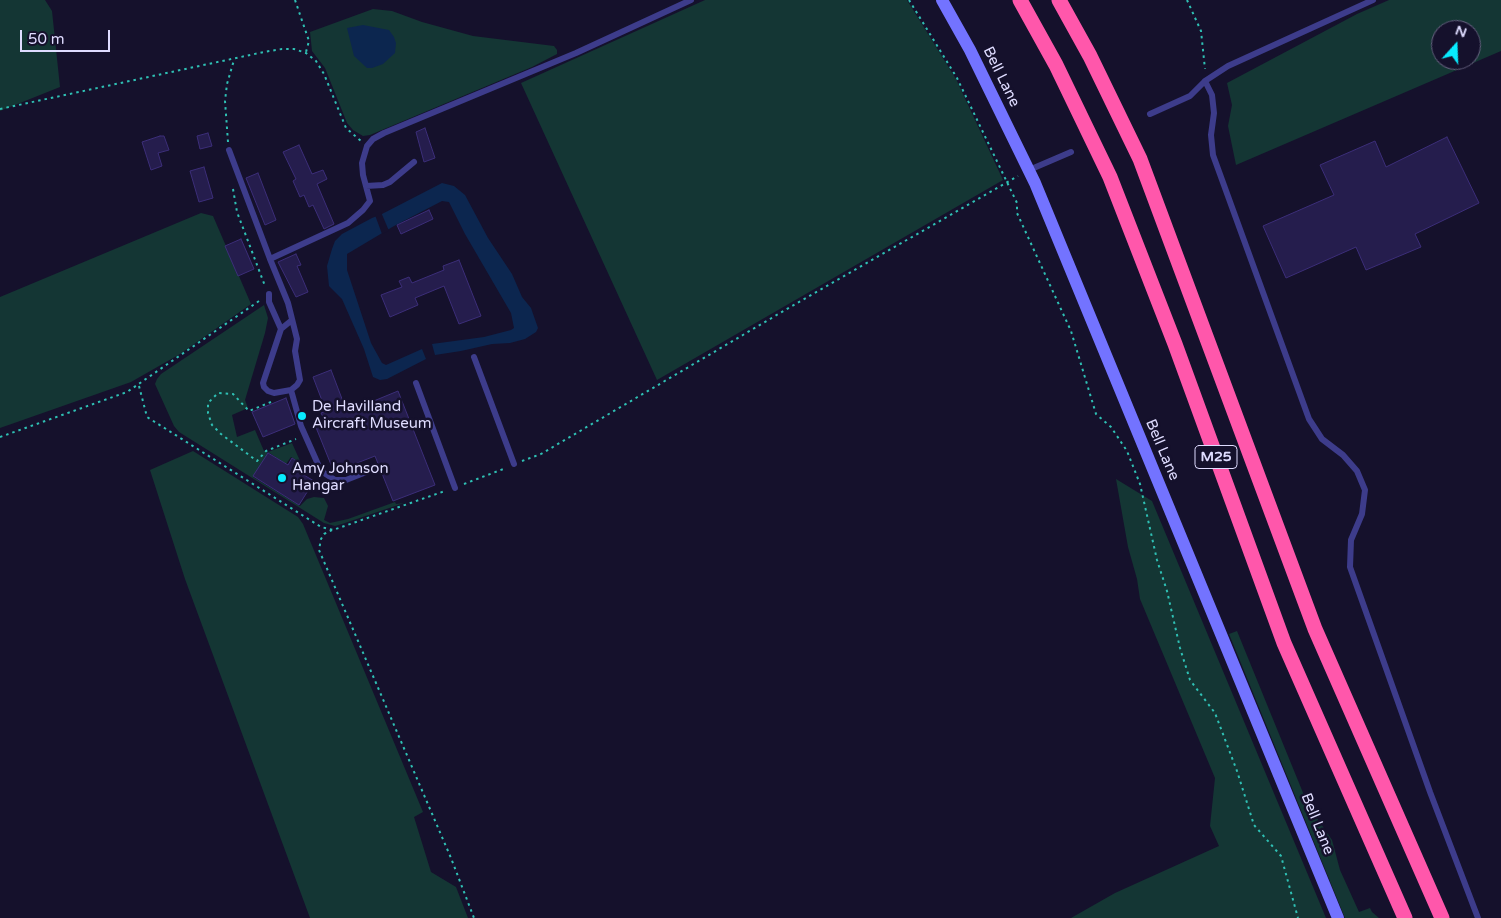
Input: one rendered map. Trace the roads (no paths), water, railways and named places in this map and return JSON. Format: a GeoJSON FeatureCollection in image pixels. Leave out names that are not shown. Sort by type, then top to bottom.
{"type":"FeatureCollection","features":[{"type":"Feature","properties":{"kind":"highway","name":"M25"},"geometry":{"type":"LineString","coordinates":[[1020,0],[1056,65],[1110,177],[1175,344],[1284,643],[1405,918]]}},
{"type":"Feature","properties":{"kind":"highway","name":"M25"},"geometry":{"type":"LineString","coordinates":[[1059,0],[1090,56],[1140,159],[1315,629],[1442,918]]}},
{"type":"Feature","properties":{"kind":"main road","name":"Bell Lane"},"geometry":{"type":"LineString","coordinates":[[942,0],[970,50],[1029,170],[1338,918]]}},
{"type":"Feature","properties":{"kind":"lane"},"geometry":{"type":"LineString","coordinates":[[270,259],[348,222],[370,201],[363,175],[362,162],[366,146],[384,133],[576,53],[691,0]]}},
{"type":"Feature","properties":{"kind":"lane"},"geometry":{"type":"LineString","coordinates":[[1150,114],[1190,96],[1205,82],[1228,66],[1373,0]]}},
{"type":"Feature","properties":{"kind":"lane"},"geometry":{"type":"LineString","coordinates":[[1205,82],[1212,95],[1214,113],[1211,135],[1213,155],[1309,419],[1322,439],[1343,455],[1356,471],[1365,490],[1362,514],[1351,540],[1350,567],[1430,792],[1478,918]]}},
{"type":"Feature","properties":{"kind":"lane"},"geometry":{"type":"LineString","coordinates":[[229,150],[288,304],[297,339],[295,351],[300,380],[291,390],[274,393],[268,391],[264,387],[264,383],[281,329],[292,320]]}},
{"type":"Feature","properties":{"kind":"lane"},"geometry":{"type":"LineString","coordinates":[[1029,170],[1071,152]]}},
{"type":"Feature","properties":{"kind":"lane"},"geometry":{"type":"LineString","coordinates":[[366,186],[383,185],[390,182],[414,162]]}},
{"type":"Feature","properties":{"kind":"lane"},"geometry":{"type":"LineString","coordinates":[[269,294],[269,302],[281,329]]}},
{"type":"Feature","properties":{"kind":"lane"},"geometry":{"type":"LineString","coordinates":[[474,357],[514,464]]}},
{"type":"Feature","properties":{"kind":"lane"},"geometry":{"type":"LineString","coordinates":[[416,383],[455,488]]}},
{"type":"Feature","properties":{"kind":"lane"},"geometry":{"type":"LineString","coordinates":[[291,390],[320,472],[335,480],[346,480],[374,469]]}},
{"type":"Feature","properties":{"kind":"water"},"geometry":{"type":"Polygon","coordinates":[[[363,25],[389,30],[396,43],[395,53],[383,64],[372,68],[367,68],[354,56],[347,28],[363,25]]]}},
{"type":"Feature","properties":{"kind":"water"},"geometry":{"type":"Polygon","coordinates":[[[442,183],[454,186],[465,195],[488,238],[512,274],[522,297],[531,308],[538,328],[536,332],[525,339],[510,343],[492,344],[435,355],[432,344],[484,337],[514,328],[511,313],[465,234],[449,202],[442,201],[394,226],[347,254],[347,270],[371,343],[382,363],[386,365],[422,349],[426,359],[387,379],[380,380],[373,377],[364,349],[342,299],[329,286],[327,266],[332,249],[335,241],[342,234],[442,183]]]}},
{"type":"Feature","properties":{"kind":"place","name":"De Havilland Aircraft Museum"},"geometry":{"type":"Point","coordinates":[302,416]}},
{"type":"Feature","properties":{"kind":"place","name":"Amy Johnson Hangar"},"geometry":{"type":"Point","coordinates":[282,478]}}]}
